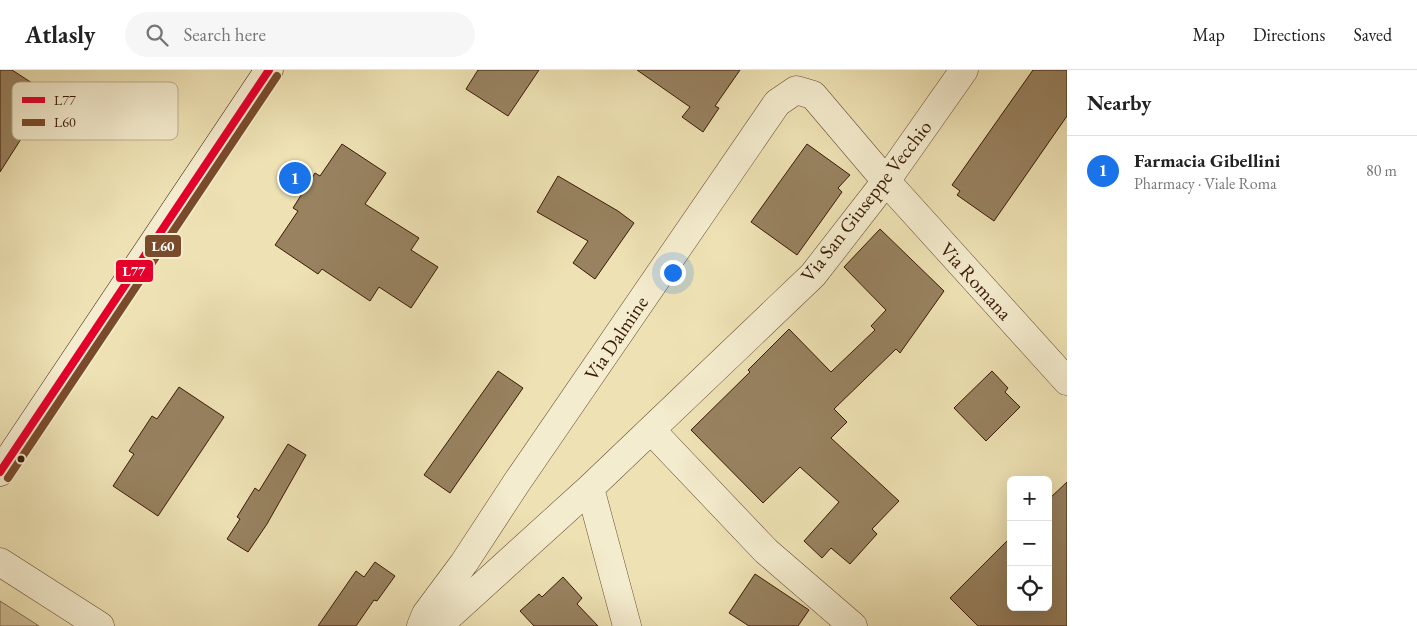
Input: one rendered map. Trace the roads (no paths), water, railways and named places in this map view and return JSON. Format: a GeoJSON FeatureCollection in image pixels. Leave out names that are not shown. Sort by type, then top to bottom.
{"type":"FeatureCollection","features":[{"type":"Feature","properties":{"kind":"street"},"geometry":{"type":"LineString","coordinates":[[0,472],[269,70]]}},
{"type":"Feature","properties":{"kind":"street","name":"Via San Giuseppe Vecchio"},"geometry":{"type":"LineString","coordinates":[[438,626],[590,488],[813,274],[886,181],[964,70]]}},
{"type":"Feature","properties":{"kind":"street","name":"Via Dalmine"},"geometry":{"type":"LineString","coordinates":[[421,626],[426,614],[464,563],[517,482],[777,103],[796,90],[813,95],[886,181]]}},
{"type":"Feature","properties":{"kind":"street","name":"Via Romana"},"geometry":{"type":"LineString","coordinates":[[886,181],[1067,381]]}},
{"type":"Feature","properties":{"kind":"street"},"geometry":{"type":"LineString","coordinates":[[651,430],[766,551],[853,626]]}},
{"type":"Feature","properties":{"kind":"street"},"geometry":{"type":"LineString","coordinates":[[590,488],[628,626]]}},
{"type":"Feature","properties":{"kind":"street"},"geometry":{"type":"LineString","coordinates":[[0,562],[100,626]]}},
{"type":"Feature","properties":{"kind":"place","name":"Farmacia Gibellini"},"geometry":{"type":"Point","coordinates":[295,178]}}]}
